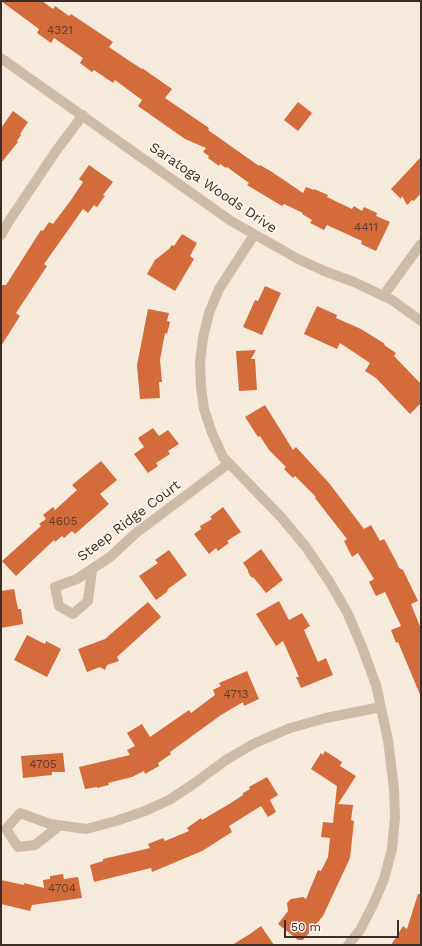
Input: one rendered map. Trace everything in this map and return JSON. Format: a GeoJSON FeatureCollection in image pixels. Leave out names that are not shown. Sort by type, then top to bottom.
{"type":"FeatureCollection","features":[{"type":"Feature","properties":{"kind":"street","name":"Saratoga Woods Drive"},"geometry":{"type":"LineString","coordinates":[[1,58],[231,221],[298,259],[324,271],[354,282],[392,300],[421,322]]}},
{"type":"Feature","properties":{"kind":"street"},"geometry":{"type":"LineString","coordinates":[[1,235],[52,157],[83,115]]}},
{"type":"Feature","properties":{"kind":"street"},"geometry":{"type":"LineString","coordinates":[[254,235],[220,289],[209,313],[202,344],[200,362],[201,387],[204,409],[212,433],[223,457],[280,517],[306,547],[330,582],[347,612],[376,685],[388,740],[394,789],[395,818],[392,849],[384,879],[373,905],[360,930],[348,945]]}},
{"type":"Feature","properties":{"kind":"street"},"geometry":{"type":"LineString","coordinates":[[383,296],[421,244]]}},
{"type":"Feature","properties":{"kind":"street","name":"Steep Ridge Court"},"geometry":{"type":"LineString","coordinates":[[92,570],[88,601],[73,614],[59,606],[55,587],[76,579],[110,556],[136,533],[228,464]]}},
{"type":"Feature","properties":{"kind":"street"},"geometry":{"type":"LineString","coordinates":[[59,826],[35,845],[18,847],[6,829],[20,813],[50,824],[86,828],[116,822],[169,800],[226,760],[254,744],[290,728],[326,718],[381,707]]}},
{"type":"Feature","properties":{"kind":"building"},"geometry":{"type":"Polygon","coordinates":[[[1,1],[42,1],[53,9],[55,6],[69,16],[71,14],[113,42],[109,47],[172,89],[165,98],[209,128],[208,130],[259,166],[260,165],[272,172],[303,193],[306,187],[314,189],[328,195],[327,197],[352,209],[354,206],[362,211],[364,207],[377,213],[376,216],[390,222],[376,251],[361,244],[362,241],[327,225],[324,230],[310,223],[312,220],[302,214],[303,213],[284,204],[282,206],[247,185],[249,183],[227,167],[226,168],[220,164],[219,166],[208,158],[209,156],[203,152],[206,148],[185,139],[138,106],[142,100],[115,80],[113,83],[94,70],[92,72],[80,63],[83,58],[54,38],[51,43],[37,33],[39,29],[1,1]]]}},
{"type":"Feature","properties":{"kind":"building"},"geometry":{"type":"Polygon","coordinates":[[[298,102],[312,113],[298,131],[284,120],[298,102]]]}},
{"type":"Feature","properties":{"kind":"building"},"geometry":{"type":"Polygon","coordinates":[[[13,111],[28,122],[20,134],[21,135],[17,141],[18,142],[1,163],[1,128],[13,111]]]}},
{"type":"Feature","properties":{"kind":"building"},"geometry":{"type":"Polygon","coordinates":[[[421,157],[421,193],[414,201],[412,200],[407,205],[402,196],[401,199],[391,189],[421,157]]]}},
{"type":"Feature","properties":{"kind":"building"},"geometry":{"type":"Polygon","coordinates":[[[89,165],[113,182],[103,195],[105,196],[97,207],[94,205],[88,213],[83,209],[44,264],[47,266],[16,313],[20,316],[1,346],[1,285],[6,285],[41,230],[43,231],[49,222],[53,224],[71,200],[83,182],[79,179],[89,165]]]}},
{"type":"Feature","properties":{"kind":"building"},"geometry":{"type":"Polygon","coordinates":[[[182,234],[197,243],[190,256],[194,259],[175,291],[147,274],[155,260],[172,245],[174,246],[182,234]]]}},
{"type":"Feature","properties":{"kind":"building"},"geometry":{"type":"Polygon","coordinates":[[[265,286],[281,293],[262,335],[243,327],[255,300],[258,301],[265,286]]]}},
{"type":"Feature","properties":{"kind":"building"},"geometry":{"type":"Polygon","coordinates":[[[317,306],[337,315],[336,318],[361,329],[385,344],[384,345],[396,353],[394,356],[421,384],[421,403],[410,414],[376,378],[365,371],[370,363],[340,343],[337,349],[304,334],[317,306]]]}},
{"type":"Feature","properties":{"kind":"building"},"geometry":{"type":"Polygon","coordinates":[[[148,309],[169,313],[167,321],[170,322],[167,334],[165,333],[160,360],[162,382],[159,382],[160,398],[140,399],[137,365],[148,309]]]}},
{"type":"Feature","properties":{"kind":"building"},"geometry":{"type":"Polygon","coordinates":[[[256,350],[251,359],[255,359],[257,390],[239,391],[236,351],[256,350]]]}},
{"type":"Feature","properties":{"kind":"building"},"geometry":{"type":"Polygon","coordinates":[[[265,405],[293,450],[296,447],[329,483],[364,529],[371,525],[380,541],[384,539],[399,568],[403,570],[418,601],[411,604],[421,629],[421,697],[398,642],[396,643],[391,630],[401,626],[385,592],[376,596],[369,582],[374,579],[358,553],[352,557],[344,541],[347,539],[315,498],[316,497],[295,476],[293,478],[284,469],[286,467],[269,450],[260,436],[258,437],[245,417],[265,405]]]}},
{"type":"Feature","properties":{"kind":"building"},"geometry":{"type":"Polygon","coordinates":[[[153,428],[159,436],[168,430],[179,444],[168,451],[170,454],[156,463],[158,466],[148,473],[134,454],[144,447],[138,438],[153,428]]]}},
{"type":"Feature","properties":{"kind":"building"},"geometry":{"type":"Polygon","coordinates":[[[101,461],[117,480],[100,494],[109,504],[75,534],[72,531],[64,538],[62,536],[55,542],[54,540],[16,576],[2,561],[41,526],[39,524],[46,519],[43,515],[53,507],[55,510],[77,490],[72,485],[101,461]]]}},
{"type":"Feature","properties":{"kind":"building"},"geometry":{"type":"Polygon","coordinates":[[[223,507],[241,532],[227,541],[229,543],[218,551],[216,548],[209,554],[194,534],[201,529],[200,526],[212,519],[210,517],[223,507]]]}},
{"type":"Feature","properties":{"kind":"building"},"geometry":{"type":"Polygon","coordinates":[[[261,549],[283,580],[266,593],[254,578],[251,577],[243,563],[261,549]]]}},
{"type":"Feature","properties":{"kind":"building"},"geometry":{"type":"Polygon","coordinates":[[[169,550],[187,575],[156,600],[139,576],[158,563],[155,560],[169,550]]]}},
{"type":"Feature","properties":{"kind":"building"},"geometry":{"type":"Polygon","coordinates":[[[14,589],[18,609],[21,609],[23,624],[1,628],[1,591],[14,589]]]}},
{"type":"Feature","properties":{"kind":"building"},"geometry":{"type":"Polygon","coordinates":[[[279,601],[289,620],[302,613],[310,626],[304,630],[318,662],[326,658],[333,675],[301,688],[296,677],[299,677],[283,641],[276,646],[256,614],[279,601]]]}},
{"type":"Feature","properties":{"kind":"building"},"geometry":{"type":"Polygon","coordinates":[[[148,602],[161,617],[117,657],[119,661],[107,665],[105,670],[100,667],[87,672],[78,649],[105,639],[148,602]]]}},
{"type":"Feature","properties":{"kind":"building"},"geometry":{"type":"Polygon","coordinates":[[[27,635],[45,644],[46,641],[61,649],[47,677],[14,660],[27,635]]]}},
{"type":"Feature","properties":{"kind":"building"},"geometry":{"type":"Polygon","coordinates":[[[247,671],[259,699],[244,706],[243,702],[221,715],[170,752],[171,754],[158,763],[159,766],[145,774],[144,771],[132,777],[108,783],[109,785],[85,789],[79,767],[130,755],[127,750],[135,746],[127,733],[142,724],[150,737],[189,710],[191,713],[215,695],[213,690],[221,686],[219,683],[247,671]]]}},
{"type":"Feature","properties":{"kind":"building"},"geometry":{"type":"Polygon","coordinates":[[[325,751],[342,762],[340,766],[356,776],[338,804],[353,805],[351,820],[354,821],[350,858],[323,916],[303,940],[298,940],[278,924],[288,911],[287,903],[291,899],[303,897],[306,899],[318,870],[321,871],[328,857],[330,838],[321,837],[323,822],[333,823],[337,786],[311,769],[321,753],[323,755],[325,751]]]}},
{"type":"Feature","properties":{"kind":"building"},"geometry":{"type":"Polygon","coordinates":[[[63,753],[65,772],[52,772],[52,775],[23,778],[21,756],[63,753]]]}},
{"type":"Feature","properties":{"kind":"building"},"geometry":{"type":"Polygon","coordinates":[[[267,777],[278,795],[270,800],[276,812],[268,817],[261,806],[229,826],[232,832],[202,851],[152,872],[151,868],[94,882],[90,865],[103,861],[103,859],[150,848],[148,844],[163,838],[165,841],[189,831],[187,828],[201,818],[202,820],[231,803],[250,789],[249,787],[267,777]]]}},
{"type":"Feature","properties":{"kind":"building"},"geometry":{"type":"Polygon","coordinates":[[[63,874],[64,879],[78,877],[82,898],[32,905],[30,911],[1,904],[1,880],[24,885],[24,883],[44,888],[43,880],[50,879],[50,876],[63,874]]]}},
{"type":"Feature","properties":{"kind":"building"},"geometry":{"type":"Polygon","coordinates":[[[418,894],[421,894],[421,945],[391,945],[403,926],[407,929],[418,894]]]}},
{"type":"Feature","properties":{"kind":"building"},"geometry":{"type":"Polygon","coordinates":[[[261,926],[274,945],[232,945],[250,934],[261,926]]]}}]}
